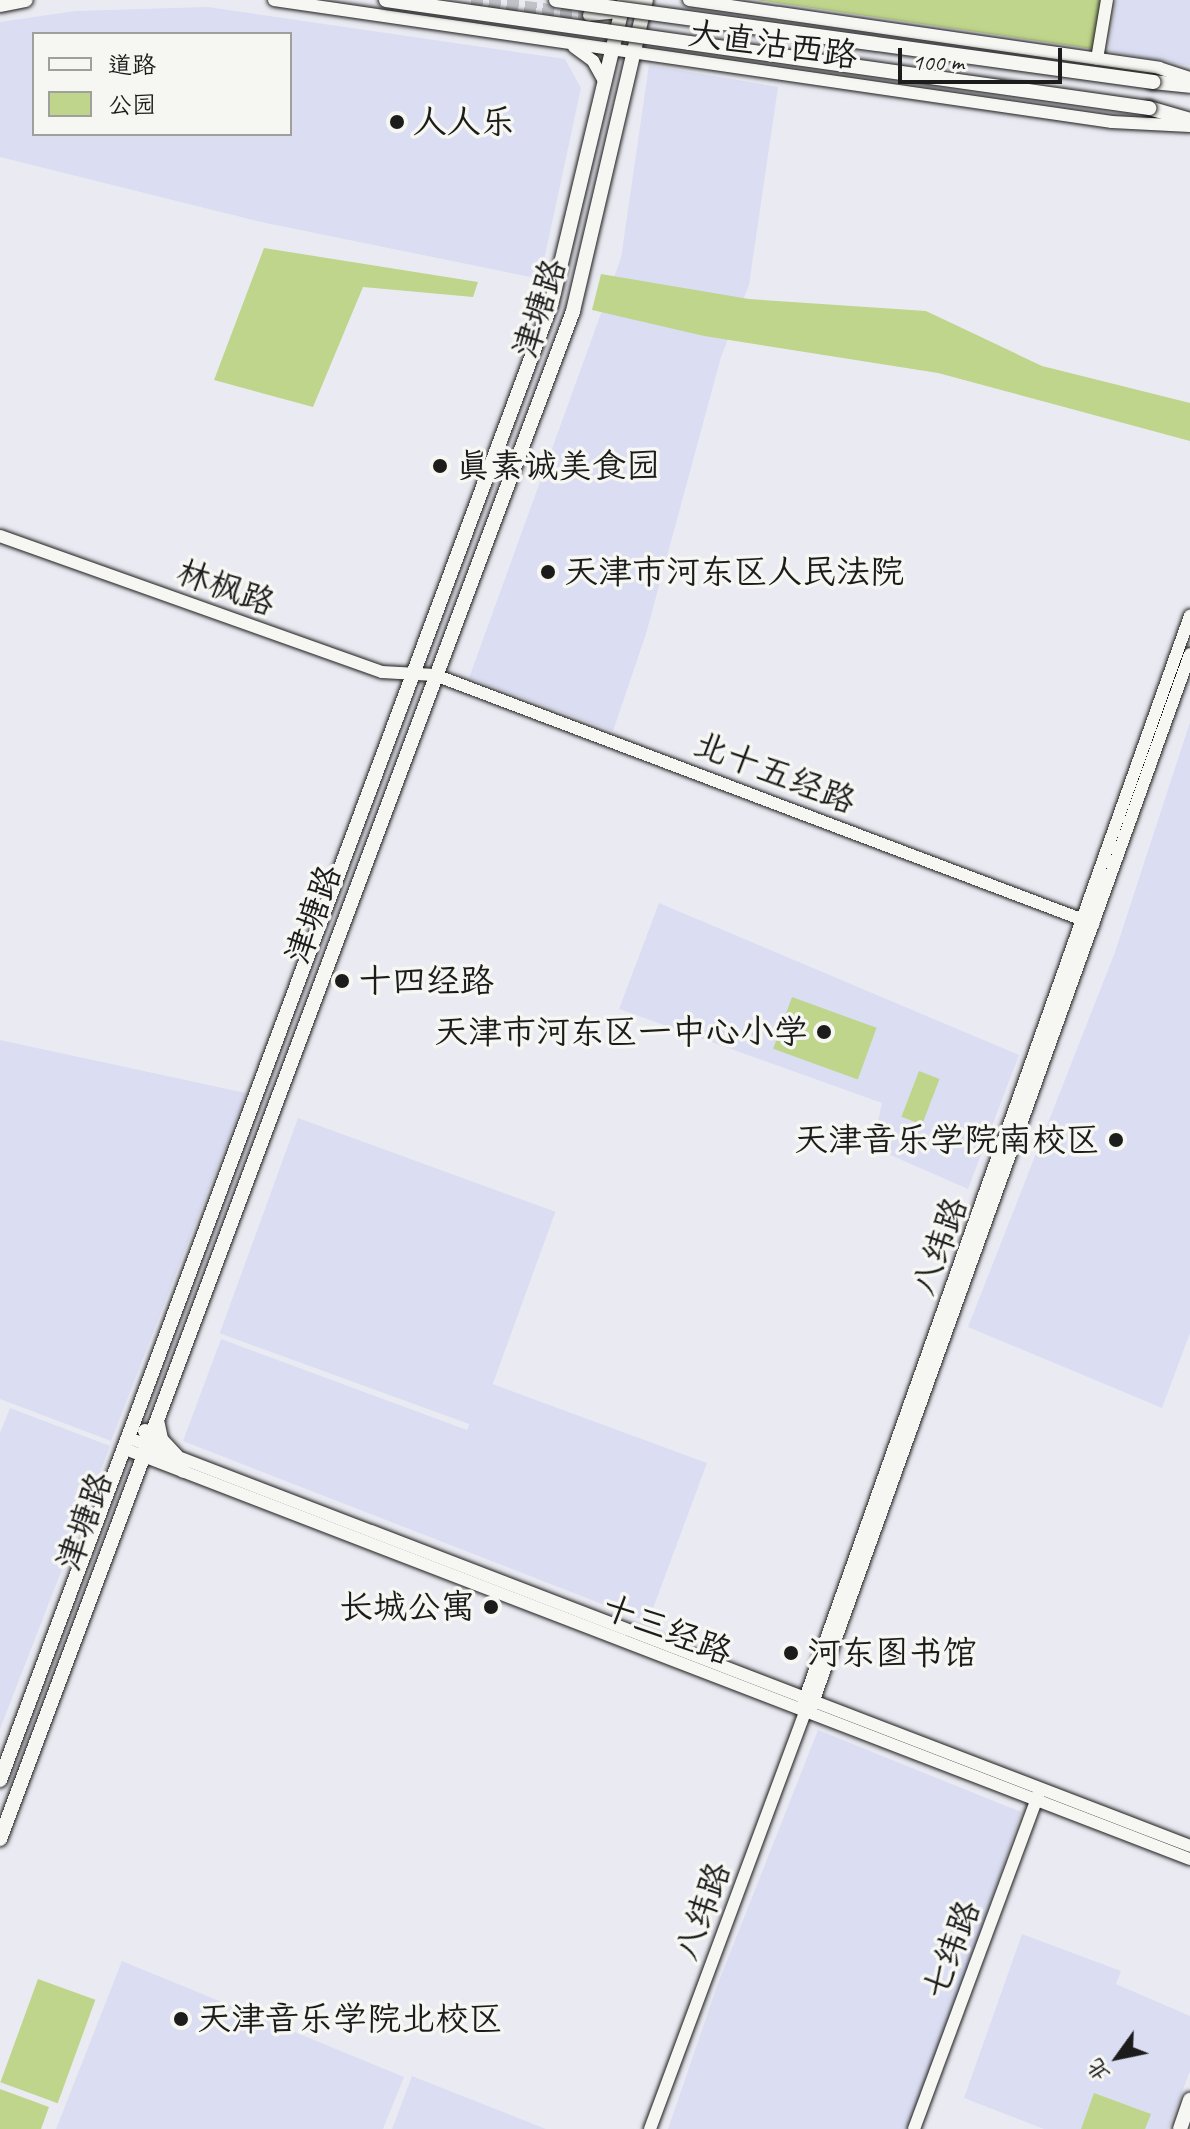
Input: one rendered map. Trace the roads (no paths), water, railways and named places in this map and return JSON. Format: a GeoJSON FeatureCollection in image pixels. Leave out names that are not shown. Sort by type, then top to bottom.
{"type":"FeatureCollection","features":[{"type":"Feature","properties":{"kind":"main road"},"geometry":{"type":"LineString","coordinates":[[0,5],[26,0]]}},
{"type":"Feature","properties":{"kind":"main road","name":"大直沽西路"},"geometry":{"type":"LineString","coordinates":[[278,0],[1112,122],[1190,126]]}},
{"type":"Feature","properties":{"kind":"main road"},"geometry":{"type":"LineString","coordinates":[[386,0],[1149,108],[1190,120]]}},
{"type":"Feature","properties":{"kind":"main road"},"geometry":{"type":"LineString","coordinates":[[556,0],[1190,86]]}},
{"type":"Feature","properties":{"kind":"main road"},"geometry":{"type":"LineString","coordinates":[[589,15],[635,0]]}},
{"type":"Feature","properties":{"kind":"main road","name":"津塘路"},"geometry":{"type":"LineString","coordinates":[[0,1780],[417,671],[561,276],[606,90],[646,0]]}},
{"type":"Feature","properties":{"kind":"main road","name":"大直沽西路"},"geometry":{"type":"LineString","coordinates":[[689,0],[1097,59],[1190,78]]}},
{"type":"Feature","properties":{"kind":"main road"},"geometry":{"type":"LineString","coordinates":[[1097,59],[1107,0]]}},
{"type":"Feature","properties":{"kind":"main road","name":"津塘路"},"geometry":{"type":"LineString","coordinates":[[0,1839],[158,1410],[573,311],[626,83],[620,3]]}},
{"type":"Feature","properties":{"kind":"main road"},"geometry":{"type":"LineString","coordinates":[[567,44],[593,61],[606,90]]}},
{"type":"Feature","properties":{"kind":"main road","name":"林枫路"},"geometry":{"type":"LineString","coordinates":[[0,536],[382,672],[398,676],[417,671],[435,675]]}},
{"type":"Feature","properties":{"kind":"main road","name":"八纬路"},"geometry":{"type":"LineString","coordinates":[[1090,922],[1190,616]]}},
{"type":"Feature","properties":{"kind":"main road","name":"八纬路"},"geometry":{"type":"LineString","coordinates":[[650,2129],[809,1709],[1090,922],[1190,654]]}},
{"type":"Feature","properties":{"kind":"main road","name":"北十五经路"},"geometry":{"type":"LineString","coordinates":[[435,675],[1090,922]]}},
{"type":"Feature","properties":{"kind":"main road"},"geometry":{"type":"LineString","coordinates":[[143,1403],[147,1446]]}},
{"type":"Feature","properties":{"kind":"main road"},"geometry":{"type":"LineString","coordinates":[[158,1410],[162,1439],[184,1466]]}},
{"type":"Feature","properties":{"kind":"main road"},"geometry":{"type":"LineString","coordinates":[[127,1443],[147,1446],[184,1466]]}},
{"type":"Feature","properties":{"kind":"main road","name":"十三经路"},"geometry":{"type":"LineString","coordinates":[[184,1466],[809,1709],[1190,1846]]}},
{"type":"Feature","properties":{"kind":"main road","name":"十三经路"},"geometry":{"type":"LineString","coordinates":[[184,1466],[776,1702],[838,1714],[1039,1794],[1190,1859]]}},
{"type":"Feature","properties":{"kind":"main road"},"geometry":{"type":"LineString","coordinates":[[776,1702],[792,1716],[796,1737]]}},
{"type":"Feature","properties":{"kind":"main road","name":"七纬路"},"geometry":{"type":"LineString","coordinates":[[914,2129],[1039,1794]]}},
{"type":"Feature","properties":{"kind":"main road"},"geometry":{"type":"LineString","coordinates":[[1180,2129],[1190,2100]]}},
{"type":"Feature","properties":{"kind":"tunnel"},"geometry":{"type":"LineString","coordinates":[[471,0],[589,15]]}},
{"type":"Feature","properties":{"kind":"place","name":"人人乐"},"geometry":{"type":"Point","coordinates":[397,122]}},
{"type":"Feature","properties":{"kind":"place","name":"真素诚美食园"},"geometry":{"type":"Point","coordinates":[440,466]}},
{"type":"Feature","properties":{"kind":"place","name":"天津市河东区人民法院"},"geometry":{"type":"Point","coordinates":[548,572]}},
{"type":"Feature","properties":{"kind":"place","name":"十四经路"},"geometry":{"type":"Point","coordinates":[342,981]}},
{"type":"Feature","properties":{"kind":"place","name":"天津市河东区一中心小学"},"geometry":{"type":"Point","coordinates":[824,1032]}},
{"type":"Feature","properties":{"kind":"place","name":"天津音乐学院南校区"},"geometry":{"type":"Point","coordinates":[1116,1140]}},
{"type":"Feature","properties":{"kind":"place","name":"长城公寓"},"geometry":{"type":"Point","coordinates":[491,1607]}},
{"type":"Feature","properties":{"kind":"place","name":"河东图书馆"},"geometry":{"type":"Point","coordinates":[791,1653]}},
{"type":"Feature","properties":{"kind":"place","name":"天津音乐学院北校区"},"geometry":{"type":"Point","coordinates":[181,2019]}}]}
